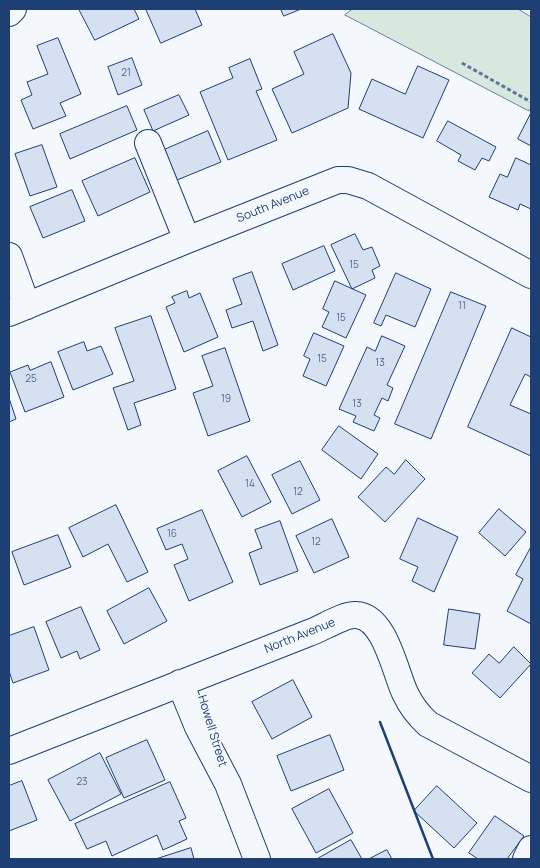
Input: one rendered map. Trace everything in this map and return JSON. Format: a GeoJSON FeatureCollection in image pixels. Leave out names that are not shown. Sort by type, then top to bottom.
{"type":"FeatureCollection","features":[{"type":"Feature","properties":{"kind":"street"},"geometry":{"type":"LineString","coordinates":[[9,13],[13,9]]}},
{"type":"Feature","properties":{"kind":"street"},"geometry":{"type":"LineString","coordinates":[[148,143],[187,240]]}},
{"type":"Feature","properties":{"kind":"street","name":"South Avenue"},"geometry":{"type":"LineString","coordinates":[[18,309],[330,182],[348,180],[368,186],[531,275]]}},
{"type":"Feature","properties":{"kind":"street"},"geometry":{"type":"LineString","coordinates":[[9,256],[18,309]]}},
{"type":"Feature","properties":{"kind":"street","name":"North Avenue"},"geometry":{"type":"LineString","coordinates":[[9,751],[309,634],[350,615],[358,615],[373,623],[381,634],[404,693],[420,717],[428,724],[531,779]]}},
{"type":"Feature","properties":{"kind":"street","name":"Howell Street"},"geometry":{"type":"LineString","coordinates":[[187,680],[212,722],[228,784],[257,859]]}},
{"type":"Feature","properties":{"kind":"street"},"geometry":{"type":"LineString","coordinates":[[526,859],[531,849]]}},
{"type":"Feature","properties":{"kind":"path"},"geometry":{"type":"LineString","coordinates":[[462,63],[531,102]]}},
{"type":"Feature","properties":{"kind":"shaded area"},"geometry":{"type":"Polygon","coordinates":[[[353,9],[518,9],[531,17],[531,107],[529,111],[345,15],[353,9]]]}},
{"type":"Feature","properties":{"kind":"building"},"geometry":{"type":"Polygon","coordinates":[[[79,9],[134,9],[139,19],[95,40],[79,9]]]}},
{"type":"Feature","properties":{"kind":"building"},"geometry":{"type":"Polygon","coordinates":[[[146,9],[195,9],[202,25],[161,43],[146,9]]]}},
{"type":"Feature","properties":{"kind":"building"},"geometry":{"type":"Polygon","coordinates":[[[281,9],[301,9],[284,16],[281,9]]]}},
{"type":"Feature","properties":{"kind":"building"},"geometry":{"type":"Polygon","coordinates":[[[333,34],[351,73],[348,108],[292,133],[272,89],[304,74],[294,52],[333,34]]]}},
{"type":"Feature","properties":{"kind":"building"},"geometry":{"type":"Polygon","coordinates":[[[58,38],[81,94],[60,103],[66,116],[33,129],[21,100],[32,95],[27,82],[48,74],[37,46],[58,38]]]}},
{"type":"Feature","properties":{"kind":"building"},"geometry":{"type":"Polygon","coordinates":[[[132,58],[142,85],[118,95],[108,67],[132,58]]]}},
{"type":"Feature","properties":{"kind":"building"},"geometry":{"type":"Polygon","coordinates":[[[250,59],[262,89],[256,91],[277,140],[228,160],[200,92],[233,78],[229,68],[250,59]]]}},
{"type":"Feature","properties":{"kind":"building"},"geometry":{"type":"Polygon","coordinates":[[[418,66],[449,80],[423,138],[359,109],[372,79],[405,94],[418,66]]]}},
{"type":"Feature","properties":{"kind":"building"},"geometry":{"type":"Polygon","coordinates":[[[179,95],[189,115],[153,131],[144,110],[179,95]]]}},
{"type":"Feature","properties":{"kind":"building"},"geometry":{"type":"Polygon","coordinates":[[[127,106],[137,130],[70,159],[60,134],[127,106]]]}},
{"type":"Feature","properties":{"kind":"building"},"geometry":{"type":"Polygon","coordinates":[[[531,113],[531,146],[518,139],[531,113]]]}},
{"type":"Feature","properties":{"kind":"building"},"geometry":{"type":"Polygon","coordinates":[[[448,121],[496,147],[489,161],[482,158],[475,170],[458,161],[461,155],[437,141],[448,121]]]}},
{"type":"Feature","properties":{"kind":"building"},"geometry":{"type":"Polygon","coordinates":[[[208,131],[221,162],[177,180],[164,150],[208,131]]]}},
{"type":"Feature","properties":{"kind":"building"},"geometry":{"type":"Polygon","coordinates":[[[42,145],[57,187],[30,196],[15,154],[42,145]]]}},
{"type":"Feature","properties":{"kind":"building"},"geometry":{"type":"Polygon","coordinates":[[[135,158],[150,192],[98,216],[82,181],[135,158]]]}},
{"type":"Feature","properties":{"kind":"building"},"geometry":{"type":"Polygon","coordinates":[[[516,158],[531,165],[531,209],[520,204],[518,210],[489,197],[500,174],[507,177],[516,158]]]}},
{"type":"Feature","properties":{"kind":"building"},"geometry":{"type":"Polygon","coordinates":[[[72,190],[85,221],[43,238],[30,207],[72,190]]]}},
{"type":"Feature","properties":{"kind":"building"},"geometry":{"type":"Polygon","coordinates":[[[355,234],[363,250],[372,247],[380,266],[372,270],[375,278],[352,289],[331,245],[355,234]]]}},
{"type":"Feature","properties":{"kind":"building"},"geometry":{"type":"Polygon","coordinates":[[[324,246],[335,271],[293,290],[282,264],[324,246]]]}},
{"type":"Feature","properties":{"kind":"building"},"geometry":{"type":"Polygon","coordinates":[[[252,272],[278,345],[263,351],[253,321],[232,328],[226,310],[242,304],[233,279],[252,272]]]}},
{"type":"Feature","properties":{"kind":"building"},"geometry":{"type":"Polygon","coordinates":[[[396,273],[431,289],[415,327],[386,315],[381,326],[374,323],[396,273]]]}},
{"type":"Feature","properties":{"kind":"building"},"geometry":{"type":"Polygon","coordinates":[[[335,281],[366,295],[346,338],[322,327],[329,312],[323,309],[335,281]]]}},
{"type":"Feature","properties":{"kind":"building"},"geometry":{"type":"Polygon","coordinates":[[[187,291],[189,298],[200,293],[218,337],[184,352],[166,307],[175,303],[172,297],[187,291]]]}},
{"type":"Feature","properties":{"kind":"building"},"geometry":{"type":"Polygon","coordinates":[[[451,292],[486,306],[431,439],[395,424],[451,292]]]}},
{"type":"Feature","properties":{"kind":"building"},"geometry":{"type":"Polygon","coordinates":[[[151,316],[176,389],[134,403],[141,425],[128,430],[113,388],[134,381],[115,328],[151,316]]]}},
{"type":"Feature","properties":{"kind":"building"},"geometry":{"type":"Polygon","coordinates":[[[512,328],[531,337],[531,377],[525,374],[510,405],[531,414],[531,456],[468,427],[512,328]]]}},
{"type":"Feature","properties":{"kind":"building"},"geometry":{"type":"Polygon","coordinates":[[[314,333],[344,346],[326,386],[303,376],[310,359],[304,356],[314,333]]]}},
{"type":"Feature","properties":{"kind":"building"},"geometry":{"type":"Polygon","coordinates":[[[382,336],[405,346],[387,385],[393,388],[388,401],[382,398],[374,415],[380,418],[374,431],[353,422],[356,416],[339,409],[367,347],[375,351],[382,336]]]}},
{"type":"Feature","properties":{"kind":"building"},"geometry":{"type":"Polygon","coordinates":[[[84,342],[87,351],[101,346],[113,374],[73,390],[58,352],[84,342]]]}},
{"type":"Feature","properties":{"kind":"building"},"geometry":{"type":"Polygon","coordinates":[[[225,348],[250,421],[208,436],[193,393],[213,386],[202,356],[225,348]]]}},
{"type":"Feature","properties":{"kind":"building"},"geometry":{"type":"Polygon","coordinates":[[[51,362],[64,397],[25,412],[10,372],[28,365],[30,370],[51,362]]]}},
{"type":"Feature","properties":{"kind":"building"},"geometry":{"type":"Polygon","coordinates":[[[9,398],[16,419],[9,422],[9,398]]]}},
{"type":"Feature","properties":{"kind":"building"},"geometry":{"type":"Polygon","coordinates":[[[339,426],[378,454],[361,479],[322,450],[339,426]]]}},
{"type":"Feature","properties":{"kind":"building"},"geometry":{"type":"Polygon","coordinates":[[[247,456],[271,502],[242,517],[218,471],[247,456]]]}},
{"type":"Feature","properties":{"kind":"building"},"geometry":{"type":"Polygon","coordinates":[[[406,460],[425,479],[385,522],[358,497],[386,467],[394,474],[406,460]]]}},
{"type":"Feature","properties":{"kind":"building"},"geometry":{"type":"Polygon","coordinates":[[[300,461],[320,500],[292,514],[272,475],[300,461]]]}},
{"type":"Feature","properties":{"kind":"building"},"geometry":{"type":"Polygon","coordinates":[[[116,505],[148,572],[127,582],[108,544],[83,557],[69,528],[116,505]]]}},
{"type":"Feature","properties":{"kind":"building"},"geometry":{"type":"Polygon","coordinates":[[[499,509],[526,532],[505,556],[479,533],[499,509]]]}},
{"type":"Feature","properties":{"kind":"building"},"geometry":{"type":"Polygon","coordinates":[[[202,510],[233,582],[189,601],[174,565],[188,559],[182,544],[166,550],[157,529],[202,510]]]}},
{"type":"Feature","properties":{"kind":"building"},"geometry":{"type":"Polygon","coordinates":[[[418,518],[458,537],[434,592],[412,581],[418,567],[400,559],[418,518]]]}},
{"type":"Feature","properties":{"kind":"building"},"geometry":{"type":"Polygon","coordinates":[[[332,519],[349,557],[314,573],[296,536],[332,519]]]}},
{"type":"Feature","properties":{"kind":"building"},"geometry":{"type":"Polygon","coordinates":[[[280,521],[298,571],[260,585],[249,553],[262,548],[255,530],[280,521]]]}},
{"type":"Feature","properties":{"kind":"building"},"geometry":{"type":"Polygon","coordinates":[[[58,535],[71,567],[24,585],[12,552],[58,535]]]}},
{"type":"Feature","properties":{"kind":"building"},"geometry":{"type":"Polygon","coordinates":[[[531,547],[531,624],[507,611],[523,579],[516,575],[531,547]]]}},
{"type":"Feature","properties":{"kind":"building"},"geometry":{"type":"Polygon","coordinates":[[[149,588],[167,621],[124,644],[107,611],[149,588]]]}},
{"type":"Feature","properties":{"kind":"building"},"geometry":{"type":"Polygon","coordinates":[[[81,607],[100,650],[80,659],[77,651],[61,658],[46,622],[81,607]]]}},
{"type":"Feature","properties":{"kind":"building"},"geometry":{"type":"Polygon","coordinates":[[[449,609],[480,614],[475,649],[444,645],[449,609]]]}},
{"type":"Feature","properties":{"kind":"building"},"geometry":{"type":"Polygon","coordinates":[[[34,627],[49,670],[13,683],[9,671],[9,636],[34,627]]]}},
{"type":"Feature","properties":{"kind":"building"},"geometry":{"type":"Polygon","coordinates":[[[514,647],[531,664],[500,698],[472,673],[489,654],[499,663],[514,647]]]}},
{"type":"Feature","properties":{"kind":"building"},"geometry":{"type":"Polygon","coordinates":[[[293,680],[312,717],[272,739],[252,702],[293,680]]]}},
{"type":"Feature","properties":{"kind":"building"},"geometry":{"type":"Polygon","coordinates":[[[330,735],[344,770],[291,791],[277,756],[330,735]]]}},
{"type":"Feature","properties":{"kind":"building"},"geometry":{"type":"Polygon","coordinates":[[[147,740],[165,780],[124,798],[106,758],[147,740]]]}},
{"type":"Feature","properties":{"kind":"building"},"geometry":{"type":"Polygon","coordinates":[[[100,753],[121,794],[70,821],[48,780],[100,753]]]}},
{"type":"Feature","properties":{"kind":"building"},"geometry":{"type":"Polygon","coordinates":[[[22,781],[37,820],[9,831],[9,786],[22,781]]]}},
{"type":"Feature","properties":{"kind":"building"},"geometry":{"type":"Polygon","coordinates":[[[170,782],[186,818],[179,821],[187,839],[163,850],[157,835],[112,856],[106,841],[87,849],[75,824],[170,782]]]}},
{"type":"Feature","properties":{"kind":"building"},"geometry":{"type":"Polygon","coordinates":[[[437,786],[477,823],[454,848],[414,811],[437,786]]]}},
{"type":"Feature","properties":{"kind":"building"},"geometry":{"type":"Polygon","coordinates":[[[329,789],[353,833],[316,853],[292,809],[329,789]]]}},
{"type":"Feature","properties":{"kind":"building"},"geometry":{"type":"Polygon","coordinates":[[[495,816],[524,836],[507,859],[478,859],[469,853],[495,816]]]}},
{"type":"Feature","properties":{"kind":"building"},"geometry":{"type":"Polygon","coordinates":[[[351,840],[362,859],[317,859],[351,840]]]}},
{"type":"Feature","properties":{"kind":"building"},"geometry":{"type":"Polygon","coordinates":[[[191,848],[194,859],[156,859],[191,848]]]}},
{"type":"Feature","properties":{"kind":"building"},"geometry":{"type":"Polygon","coordinates":[[[387,850],[392,859],[369,859],[387,850]]]}},
{"type":"Feature","properties":{"kind":"wall"},"geometry":{"type":"LineString","coordinates":[[380,722],[433,859]]}}]}
